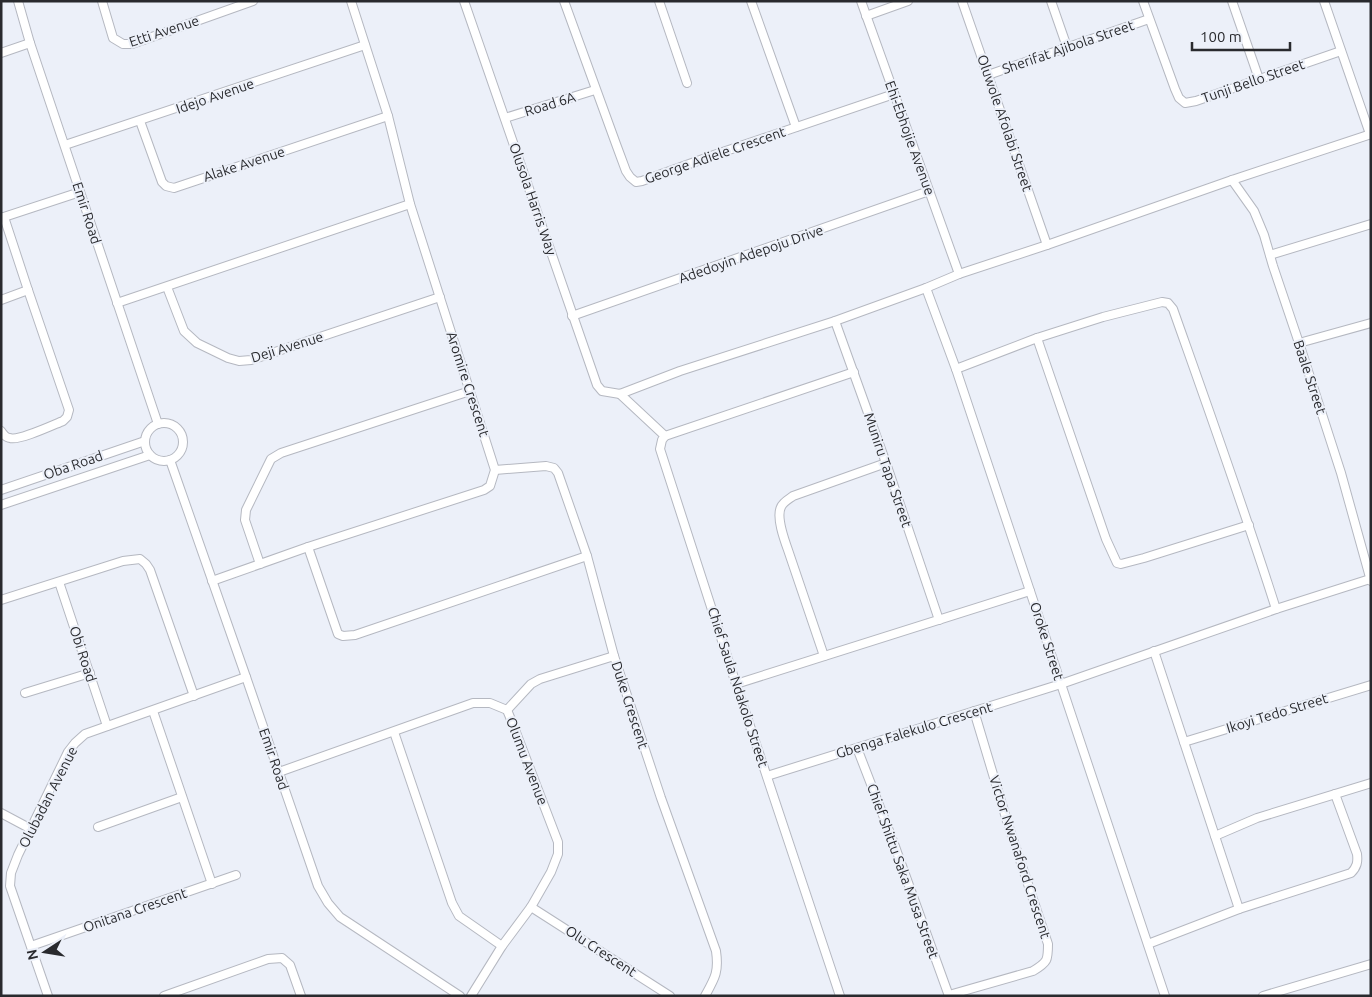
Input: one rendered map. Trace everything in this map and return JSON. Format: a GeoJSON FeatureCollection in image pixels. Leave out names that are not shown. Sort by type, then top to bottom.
{"type":"FeatureCollection","features":[{"type":"Feature","properties":{"kind":"street","name":"Emir Road"},"geometry":{"type":"LineString","coordinates":[[18,1],[30,43],[158,424]]}},
{"type":"Feature","properties":{"kind":"street","name":"Etti Avenue"},"geometry":{"type":"LineString","coordinates":[[102,1],[114,38],[123,44],[132,44],[253,1]]}},
{"type":"Feature","properties":{"kind":"street","name":"Aromire Crescent"},"geometry":{"type":"LineString","coordinates":[[351,1],[388,116],[410,204],[495,470]]}},
{"type":"Feature","properties":{"kind":"street","name":"Olusola Harris Way"},"geometry":{"type":"LineString","coordinates":[[464,1],[597,385],[602,391],[620,394]]}},
{"type":"Feature","properties":{"kind":"street","name":"George Adiele Crescent"},"geometry":{"type":"LineString","coordinates":[[564,1],[595,90],[626,170],[636,182],[894,94]]}},
{"type":"Feature","properties":{"kind":"street"},"geometry":{"type":"LineString","coordinates":[[658,1],[687,83]]}},
{"type":"Feature","properties":{"kind":"street"},"geometry":{"type":"LineString","coordinates":[[751,1],[796,128]]}},
{"type":"Feature","properties":{"kind":"street","name":"Ehi-Ebhojie Avenue"},"geometry":{"type":"LineString","coordinates":[[861,1],[959,274]]}},
{"type":"Feature","properties":{"kind":"street"},"geometry":{"type":"LineString","coordinates":[[866,16],[908,1]]}},
{"type":"Feature","properties":{"kind":"street","name":"Oluwole Afolabi Street"},"geometry":{"type":"LineString","coordinates":[[962,1],[1047,245]]}},
{"type":"Feature","properties":{"kind":"street"},"geometry":{"type":"LineString","coordinates":[[1051,1],[1067,47]]}},
{"type":"Feature","properties":{"kind":"street","name":"Tunji Bello Street"},"geometry":{"type":"LineString","coordinates":[[1143,1],[1174,89],[1183,102],[1196,101],[1341,51]]}},
{"type":"Feature","properties":{"kind":"street"},"geometry":{"type":"LineString","coordinates":[[1232,1],[1259,79]]}},
{"type":"Feature","properties":{"kind":"street"},"geometry":{"type":"LineString","coordinates":[[854,372],[665,436],[620,394],[680,371],[835,321],[959,274],[1370,134],[1324,1]]}},
{"type":"Feature","properties":{"kind":"street","name":"Sherifat Ajibola Street"},"geometry":{"type":"LineString","coordinates":[[988,75],[1149,19]]}},
{"type":"Feature","properties":{"kind":"street"},"geometry":{"type":"LineString","coordinates":[[1,53],[30,43]]}},
{"type":"Feature","properties":{"kind":"street","name":"Idejo Avenue"},"geometry":{"type":"LineString","coordinates":[[65,145],[365,45]]}},
{"type":"Feature","properties":{"kind":"street","name":"Road 6A"},"geometry":{"type":"LineString","coordinates":[[505,118],[595,90]]}},
{"type":"Feature","properties":{"kind":"street","name":"Alake Avenue"},"geometry":{"type":"LineString","coordinates":[[140,121],[162,182],[166,186],[174,188],[388,116]]}},
{"type":"Feature","properties":{"kind":"street","name":"Baale Street"},"geometry":{"type":"LineString","coordinates":[[1232,180],[1254,211],[1264,235],[1341,473],[1371,580]]}},
{"type":"Feature","properties":{"kind":"street","name":"Adedoyin Adepoju Drive"},"geometry":{"type":"LineString","coordinates":[[572,316],[929,191]]}},
{"type":"Feature","properties":{"kind":"street"},"geometry":{"type":"LineString","coordinates":[[1,431],[9,438],[18,438],[63,421],[68,417],[69,410],[3,218],[80,192]]}},
{"type":"Feature","properties":{"kind":"street"},"geometry":{"type":"LineString","coordinates":[[117,303],[410,204]]}},
{"type":"Feature","properties":{"kind":"street"},"geometry":{"type":"LineString","coordinates":[[1270,255],[1371,224]]}},
{"type":"Feature","properties":{"kind":"street","name":"Deji Avenue"},"geometry":{"type":"LineString","coordinates":[[167,287],[184,331],[197,343],[228,358],[239,361],[251,360],[440,297]]}},
{"type":"Feature","properties":{"kind":"street","name":"Oroke Street"},"geometry":{"type":"LineString","coordinates":[[926,288],[956,369],[1165,996]]}},
{"type":"Feature","properties":{"kind":"street"},"geometry":{"type":"LineString","coordinates":[[1,300],[28,290]]}},
{"type":"Feature","properties":{"kind":"street"},"geometry":{"type":"LineString","coordinates":[[956,369],[1037,338],[1103,317],[1162,302],[1168,303],[1173,309],[1249,525],[1276,609]]}},
{"type":"Feature","properties":{"kind":"street","name":"Muniru Tapa Street"},"geometry":{"type":"LineString","coordinates":[[835,321],[886,463],[938,620]]}},
{"type":"Feature","properties":{"kind":"street"},"geometry":{"type":"LineString","coordinates":[[1299,343],[1371,323]]}},
{"type":"Feature","properties":{"kind":"street"},"geometry":{"type":"LineString","coordinates":[[1037,338],[1106,539],[1117,563],[1121,564],[1144,558],[1249,525]]}},
{"type":"Feature","properties":{"kind":"street"},"geometry":{"type":"LineString","coordinates":[[260,564],[245,520],[246,510],[271,459],[281,453],[470,391]]}},
{"type":"Feature","properties":{"kind":"street"},"geometry":{"type":"LineString","coordinates":[[158,424],[170,424],[180,431],[182,436],[182,448],[179,454],[170,460],[160,461],[150,455],[146,446],[145,441],[149,431],[158,424]]}},
{"type":"Feature","properties":{"kind":"street","name":"Chief Saula Ndakolo Street"},"geometry":{"type":"LineString","coordinates":[[665,436],[660,449],[840,996]]}},
{"type":"Feature","properties":{"kind":"street","name":"Oba Road"},"geometry":{"type":"LineString","coordinates":[[1,491],[145,441]]}},
{"type":"Feature","properties":{"kind":"street"},"geometry":{"type":"LineString","coordinates":[[1,491],[3,504],[150,455]]}},
{"type":"Feature","properties":{"kind":"street","name":"Emir Road"},"geometry":{"type":"LineString","coordinates":[[170,460],[318,886],[328,903],[340,917],[460,996]]}},
{"type":"Feature","properties":{"kind":"street"},"geometry":{"type":"LineString","coordinates":[[824,656],[788,550],[779,513],[782,504],[793,496],[886,463]]}},
{"type":"Feature","properties":{"kind":"street","name":"Duke Crescent"},"geometry":{"type":"LineString","coordinates":[[495,470],[546,466],[554,468],[558,473],[587,556],[614,656],[661,798],[716,951],[718,966],[705,996]]}},
{"type":"Feature","properties":{"kind":"street"},"geometry":{"type":"LineString","coordinates":[[212,581],[308,547],[484,490],[490,486],[495,470]]}},
{"type":"Feature","properties":{"kind":"street"},"geometry":{"type":"LineString","coordinates":[[308,547],[338,634],[344,636],[355,635],[587,556]]}},
{"type":"Feature","properties":{"kind":"street"},"geometry":{"type":"LineString","coordinates":[[1,600],[123,562],[140,559],[150,570],[194,696]]}},
{"type":"Feature","properties":{"kind":"street","name":"Gbenga Falekulo Crescent"},"geometry":{"type":"LineString","coordinates":[[767,776],[1061,684],[1276,609],[1371,580]]}},
{"type":"Feature","properties":{"kind":"street","name":"Obi Road"},"geometry":{"type":"LineString","coordinates":[[59,582],[107,726]]}},
{"type":"Feature","properties":{"kind":"street"},"geometry":{"type":"LineString","coordinates":[[736,684],[1030,591]]}},
{"type":"Feature","properties":{"kind":"street"},"geometry":{"type":"LineString","coordinates":[[1154,651],[1240,909]]}},
{"type":"Feature","properties":{"kind":"street"},"geometry":{"type":"LineString","coordinates":[[506,710],[531,684],[540,679],[614,656]]}},
{"type":"Feature","properties":{"kind":"street"},"geometry":{"type":"LineString","coordinates":[[25,693],[90,673]]}},
{"type":"Feature","properties":{"kind":"street","name":"Olubadan Avenue"},"geometry":{"type":"LineString","coordinates":[[48,996],[10,886],[11,873],[68,752],[85,734],[246,677]]}},
{"type":"Feature","properties":{"kind":"street","name":"Ikoyi Tedo Street"},"geometry":{"type":"LineString","coordinates":[[1184,742],[1371,685]]}},
{"type":"Feature","properties":{"kind":"street","name":"Olumu Avenue"},"geometry":{"type":"LineString","coordinates":[[279,772],[473,704],[490,703],[506,710],[558,842],[558,854],[552,872],[531,907],[502,946],[470,996]]}},
{"type":"Feature","properties":{"kind":"street"},"geometry":{"type":"LineString","coordinates":[[153,711],[212,884]]}},
{"type":"Feature","properties":{"kind":"street","name":"Victor Nwanaford Crescent"},"geometry":{"type":"LineString","coordinates":[[949,996],[1033,971],[1043,965],[1048,957],[1048,944],[1007,821],[974,711]]}},
{"type":"Feature","properties":{"kind":"street"},"geometry":{"type":"LineString","coordinates":[[394,732],[452,903],[459,916],[502,946]]}},
{"type":"Feature","properties":{"kind":"street","name":"Chief Shittu Saka Musa Street"},"geometry":{"type":"LineString","coordinates":[[857,748],[893,840],[949,996]]}},
{"type":"Feature","properties":{"kind":"street"},"geometry":{"type":"LineString","coordinates":[[1215,836],[1257,818],[1371,783]]}},
{"type":"Feature","properties":{"kind":"street"},"geometry":{"type":"LineString","coordinates":[[1148,944],[1240,909],[1351,873],[1357,866],[1357,854],[1335,794]]}},
{"type":"Feature","properties":{"kind":"street"},"geometry":{"type":"LineString","coordinates":[[98,828],[182,797]]}},
{"type":"Feature","properties":{"kind":"street"},"geometry":{"type":"LineString","coordinates":[[1,814],[31,829]]}},
{"type":"Feature","properties":{"kind":"street","name":"Onitana Crescent"},"geometry":{"type":"LineString","coordinates":[[31,946],[236,875]]}},
{"type":"Feature","properties":{"kind":"street","name":"Olu Crescent"},"geometry":{"type":"LineString","coordinates":[[531,907],[670,996]]}},
{"type":"Feature","properties":{"kind":"street"},"geometry":{"type":"LineString","coordinates":[[164,996],[276,958],[282,958],[290,965],[301,996]]}},
{"type":"Feature","properties":{"kind":"street"},"geometry":{"type":"LineString","coordinates":[[1263,996],[1371,964]]}}]}
